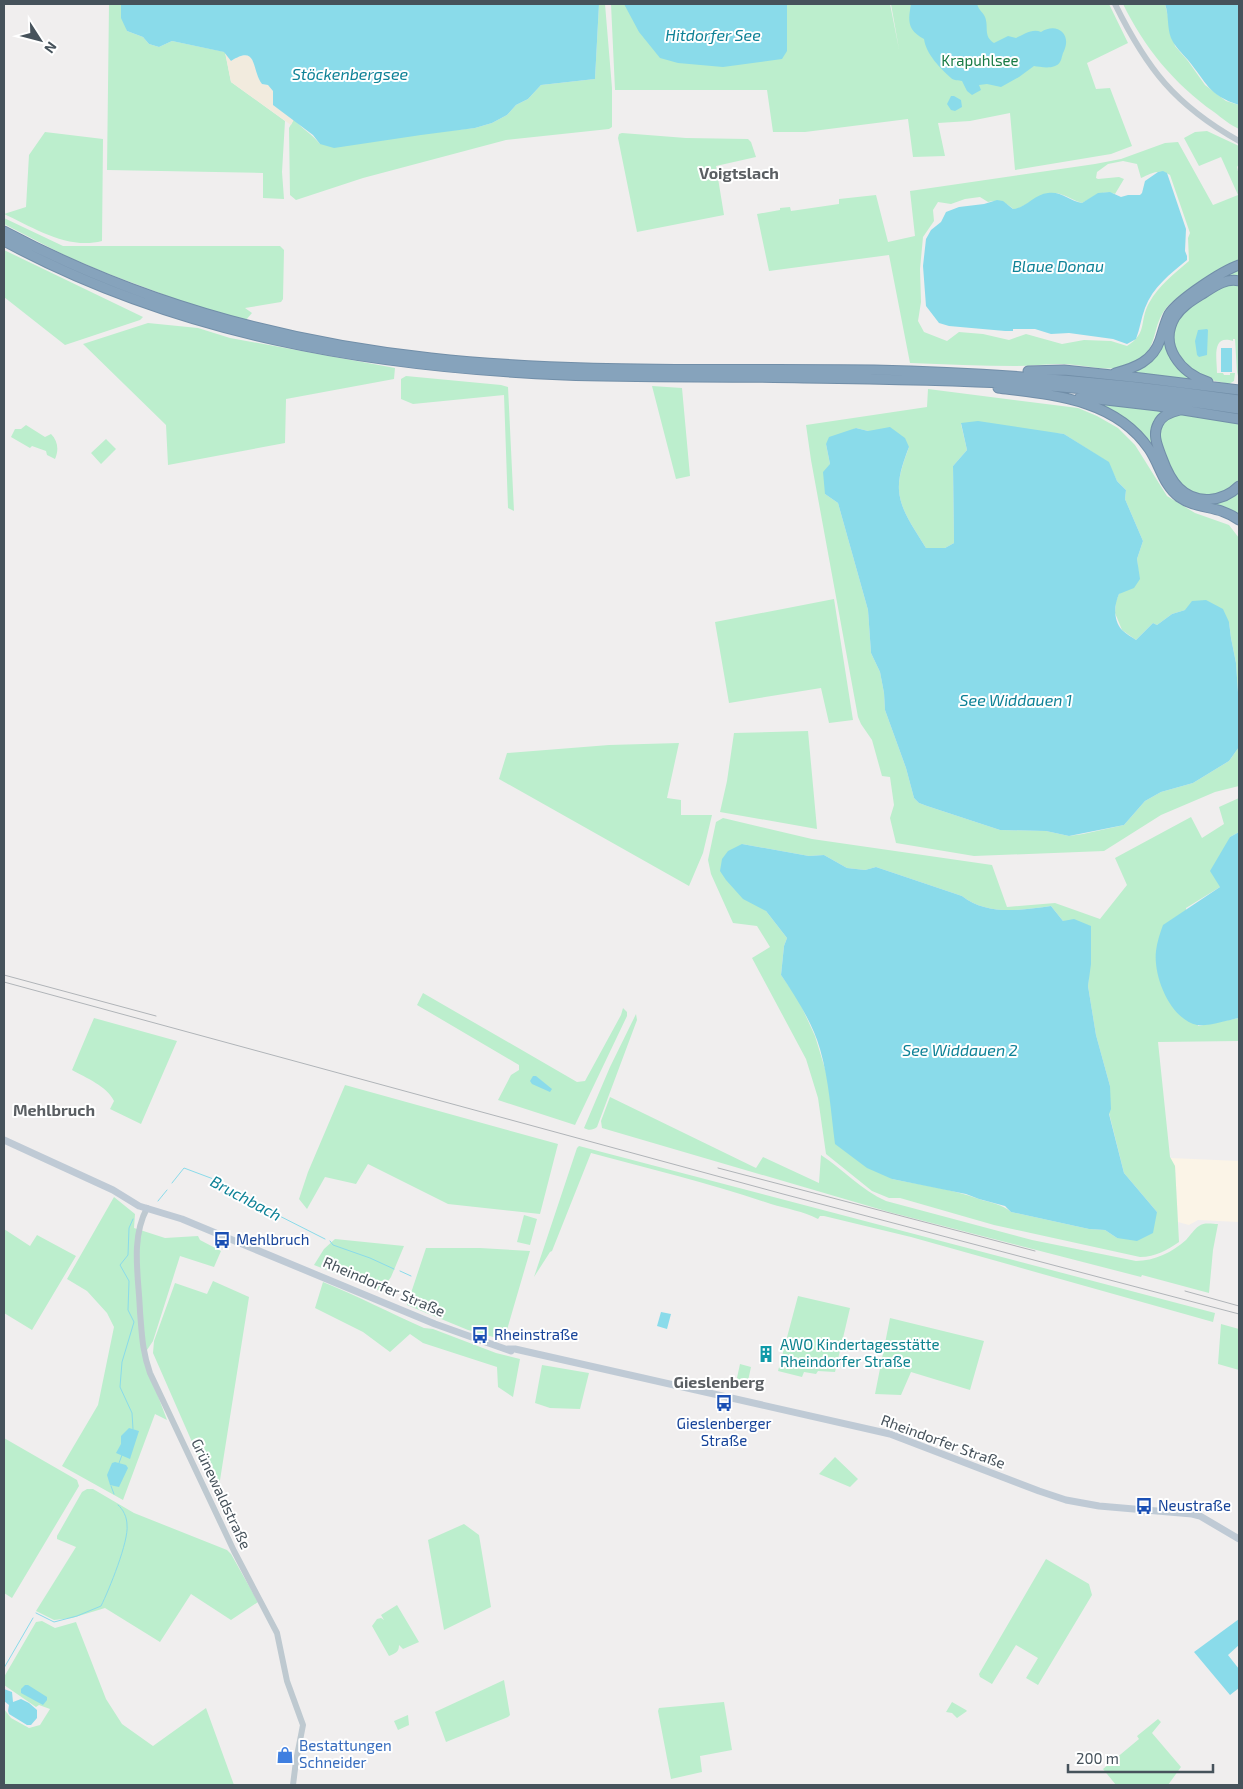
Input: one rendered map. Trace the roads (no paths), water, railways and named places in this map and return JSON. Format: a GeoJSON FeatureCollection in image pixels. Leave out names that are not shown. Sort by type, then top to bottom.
{"type":"FeatureCollection","features":[{"type":"Feature","properties":{"kind":"highway"},"geometry":{"type":"LineString","coordinates":[[4,231],[85,271],[165,302],[271,332],[349,347],[442,359],[574,367],[923,376],[1116,392],[1239,409]]}},
{"type":"Feature","properties":{"kind":"highway"},"geometry":{"type":"LineString","coordinates":[[4,240],[84,279],[165,310],[225,329],[275,341],[355,356],[452,368],[559,375],[1040,377],[1118,384],[1239,400]]}},
{"type":"Feature","properties":{"kind":"highway"},"geometry":{"type":"LineString","coordinates":[[1108,375],[1140,365],[1148,359],[1159,342],[1170,314],[1177,304],[1239,265]]}},
{"type":"Feature","properties":{"kind":"highway"},"geometry":{"type":"LineString","coordinates":[[1235,389],[1197,378],[1188,373],[1179,365],[1174,357],[1169,339],[1175,317],[1188,303],[1218,284],[1228,280],[1239,281]]}},
{"type":"Feature","properties":{"kind":"highway"},"geometry":{"type":"LineString","coordinates":[[923,376],[962,369],[1064,370],[1235,389]]}},
{"type":"Feature","properties":{"kind":"highway"},"geometry":{"type":"LineString","coordinates":[[923,376],[1057,396],[1182,409],[1239,419]]}},
{"type":"Feature","properties":{"kind":"highway"},"geometry":{"type":"LineString","coordinates":[[1057,396],[1095,406],[1112,414],[1130,427],[1150,450],[1166,482],[1179,497],[1198,506],[1229,513],[1239,520]]}},
{"type":"Feature","properties":{"kind":"highway"},"geometry":{"type":"LineString","coordinates":[[1182,409],[1165,415],[1159,422],[1156,431],[1157,445],[1172,480],[1186,493],[1205,500],[1223,498],[1239,486]]}},
{"type":"Feature","properties":{"kind":"main road","name":"Rheindorfer Straße"},"geometry":{"type":"LineString","coordinates":[[4,1140],[113,1190],[147,1208],[202,1227],[435,1324],[515,1353],[587,1370],[604,1370],[890,1434],[1066,1500],[1099,1506],[1192,1514],[1200,1516],[1239,1539]]}},
{"type":"Feature","properties":{"kind":"street"},"geometry":{"type":"LineString","coordinates":[[1115,4],[1136,44],[1153,70],[1190,109],[1239,141]]}},
{"type":"Feature","properties":{"kind":"street","name":"Grünewaldstraße"},"geometry":{"type":"LineString","coordinates":[[147,1208],[141,1220],[137,1247],[140,1332],[144,1356],[150,1373],[234,1551],[277,1633],[287,1682],[303,1724],[296,1761],[294,1785]]}},
{"type":"Feature","properties":{"kind":"water","name":"Stöckenbergsee"},"geometry":{"type":"Polygon","coordinates":[[[121,4],[599,4],[595,79],[541,85],[528,99],[516,105],[507,115],[492,123],[475,128],[334,148],[320,144],[313,135],[273,105],[273,91],[268,85],[262,84],[250,57],[246,55],[240,56],[231,61],[224,52],[172,41],[159,47],[149,44],[143,37],[127,31],[121,18],[121,4]]]}},
{"type":"Feature","properties":{"kind":"water","name":"Hitdorfer See"},"geometry":{"type":"Polygon","coordinates":[[[624,4],[787,4],[787,51],[782,59],[723,67],[678,63],[660,58],[639,32],[624,4]]]}},
{"type":"Feature","properties":{"kind":"water","name":"Krapuhlsee"},"geometry":{"type":"Polygon","coordinates":[[[911,4],[977,4],[985,17],[987,34],[994,43],[1008,36],[1016,38],[1032,31],[1041,32],[1052,28],[1057,29],[1064,34],[1066,39],[1061,61],[1055,66],[1034,66],[1001,87],[987,84],[979,85],[981,90],[972,95],[967,91],[962,81],[952,79],[938,65],[925,45],[924,39],[914,32],[909,20],[911,4]]]}},
{"type":"Feature","properties":{"kind":"water"},"geometry":{"type":"Polygon","coordinates":[[[1165,4],[1239,4],[1239,105],[1214,92],[1177,47],[1170,34],[1165,4]]]}},
{"type":"Feature","properties":{"kind":"water"},"geometry":{"type":"Polygon","coordinates":[[[951,96],[961,100],[962,107],[955,111],[951,110],[947,104],[951,96]]]}},
{"type":"Feature","properties":{"kind":"water","name":"Blaue Donau"},"geometry":{"type":"Polygon","coordinates":[[[1163,171],[1167,173],[1186,229],[1185,251],[1187,260],[1163,281],[1148,300],[1136,339],[1127,344],[1113,339],[1069,333],[1051,334],[1035,329],[1005,331],[949,326],[939,323],[926,306],[923,266],[926,239],[931,230],[941,222],[946,212],[959,207],[984,204],[997,200],[1003,201],[1013,209],[1048,193],[1057,193],[1082,203],[1098,193],[1110,192],[1121,197],[1140,195],[1145,181],[1158,172],[1163,171]]]}},
{"type":"Feature","properties":{"kind":"water"},"geometry":{"type":"Polygon","coordinates":[[[1207,329],[1207,355],[1199,357],[1195,341],[1198,330],[1207,329]]]}},
{"type":"Feature","properties":{"kind":"water"},"geometry":{"type":"Polygon","coordinates":[[[1221,348],[1232,348],[1232,372],[1221,372],[1221,348]]]}},
{"type":"Feature","properties":{"kind":"water","name":"See Widdauen 1"},"geometry":{"type":"Polygon","coordinates":[[[978,421],[1064,434],[1109,462],[1117,481],[1126,490],[1125,499],[1143,541],[1137,559],[1140,579],[1134,588],[1119,594],[1116,603],[1117,622],[1124,631],[1136,640],[1153,623],[1157,625],[1172,614],[1185,610],[1192,601],[1206,600],[1223,609],[1229,622],[1236,663],[1239,747],[1229,761],[1193,783],[1161,792],[1145,801],[1124,825],[1069,836],[1046,831],[1000,830],[927,806],[919,803],[914,798],[906,768],[885,710],[880,672],[871,653],[868,610],[838,503],[825,494],[823,472],[830,464],[826,444],[829,437],[856,428],[868,431],[890,427],[905,438],[909,447],[899,479],[902,506],[926,548],[945,548],[954,543],[953,466],[967,450],[961,423],[978,421]]]}},
{"type":"Feature","properties":{"kind":"water"},"geometry":{"type":"Polygon","coordinates":[[[1239,832],[1239,1018],[1197,1025],[1187,1021],[1179,1014],[1171,1006],[1165,995],[1157,972],[1157,944],[1163,925],[1220,887],[1210,871],[1230,837],[1239,832]]]}},
{"type":"Feature","properties":{"kind":"water","name":"See Widdauen 2"},"geometry":{"type":"Polygon","coordinates":[[[742,844],[809,856],[824,855],[847,868],[865,870],[876,867],[962,896],[982,907],[1017,910],[1051,906],[1063,921],[1074,919],[1091,926],[1091,964],[1088,986],[1096,1035],[1110,1086],[1111,1109],[1109,1114],[1124,1173],[1157,1212],[1153,1233],[1137,1241],[1117,1238],[1105,1230],[1089,1229],[1011,1212],[1005,1206],[966,1194],[892,1179],[867,1168],[835,1144],[828,1085],[820,1049],[809,1020],[781,975],[784,946],[787,938],[766,911],[743,899],[720,871],[722,859],[728,851],[742,844]]]}},
{"type":"Feature","properties":{"kind":"water"},"geometry":{"type":"Polygon","coordinates":[[[533,1076],[536,1076],[552,1089],[550,1092],[532,1084],[530,1081],[533,1076]]]}},
{"type":"Feature","properties":{"kind":"water"},"geometry":{"type":"Polygon","coordinates":[[[661,1312],[671,1314],[667,1329],[657,1326],[661,1312]]]}},
{"type":"Feature","properties":{"kind":"water"},"geometry":{"type":"Polygon","coordinates":[[[129,1428],[139,1431],[130,1459],[116,1453],[121,1444],[121,1436],[129,1428]]]}},
{"type":"Feature","properties":{"kind":"water"},"geometry":{"type":"Polygon","coordinates":[[[112,1463],[126,1465],[128,1468],[119,1487],[110,1485],[107,1475],[112,1463]]]}},
{"type":"Feature","properties":{"kind":"water"},"geometry":{"type":"Polygon","coordinates":[[[1239,1619],[1239,1645],[1228,1655],[1239,1669],[1239,1688],[1230,1695],[1194,1652],[1239,1619]]]}},
{"type":"Feature","properties":{"kind":"water"},"geometry":{"type":"Polygon","coordinates":[[[25,1685],[47,1697],[43,1705],[21,1693],[21,1689],[25,1685]]]}},
{"type":"Feature","properties":{"kind":"water"},"geometry":{"type":"Polygon","coordinates":[[[4,1689],[12,1692],[13,1702],[21,1699],[37,1710],[37,1718],[31,1725],[27,1725],[9,1714],[9,1705],[4,1701],[4,1689]]]}},
{"type":"Feature","properties":{"kind":"waterway","name":"Bruchbach"},"geometry":{"type":"LineString","coordinates":[[172,1183],[184,1168],[224,1183],[246,1199],[325,1239]]}},
{"type":"Feature","properties":{"kind":"waterway","name":"Bruchbach"},"geometry":{"type":"LineString","coordinates":[[158,1201],[167,1190]]}},
{"type":"Feature","properties":{"kind":"waterway","name":"Bruchbach"},"geometry":{"type":"LineString","coordinates":[[133,1219],[129,1228],[128,1255],[120,1265],[129,1281],[128,1310],[134,1322],[122,1362],[120,1387],[132,1413],[133,1429]]}},
{"type":"Feature","properties":{"kind":"waterway","name":"Bruchbach"},"geometry":{"type":"LineString","coordinates":[[330,1241],[333,1245],[394,1269]]}},
{"type":"Feature","properties":{"kind":"waterway","name":"Bruchbach"},"geometry":{"type":"LineString","coordinates":[[400,1271],[411,1276]]}},
{"type":"Feature","properties":{"kind":"waterway","name":"Bruchbach"},"geometry":{"type":"LineString","coordinates":[[119,1463],[122,1455]]}},
{"type":"Feature","properties":{"kind":"waterway","name":"Bruchbach"},"geometry":{"type":"LineString","coordinates":[[111,1486],[114,1494]]}},
{"type":"Feature","properties":{"kind":"waterway","name":"Bruchbach"},"geometry":{"type":"LineString","coordinates":[[36,1613],[54,1622],[77,1616],[101,1606],[118,1566],[127,1532],[127,1522],[123,1511],[118,1505]]}},
{"type":"Feature","properties":{"kind":"waterway","name":"Bruchbach"},"geometry":{"type":"LineString","coordinates":[[4,1668],[33,1618]]}},
{"type":"Feature","properties":{"kind":"railway"},"geometry":{"type":"LineString","coordinates":[[4,975],[156,1016]]}},
{"type":"Feature","properties":{"kind":"railway"},"geometry":{"type":"LineString","coordinates":[[4,982],[783,1194],[1239,1314]]}},
{"type":"Feature","properties":{"kind":"railway"},"geometry":{"type":"LineString","coordinates":[[718,1168],[1035,1251]]}},
{"type":"Feature","properties":{"kind":"railway"},"geometry":{"type":"LineString","coordinates":[[1185,1291],[1239,1306]]}},
{"type":"Feature","properties":{"kind":"place","name":"Mehlbruch"},"geometry":{"type":"Point","coordinates":[222,1240]}},
{"type":"Feature","properties":{"kind":"place","name":"Rheinstraße"},"geometry":{"type":"Point","coordinates":[480,1335]}},
{"type":"Feature","properties":{"kind":"place","name":"AWO Kindertagesstätte Rheindorfer Straße"},"geometry":{"type":"Point","coordinates":[766,1354]}},
{"type":"Feature","properties":{"kind":"place","name":"Gieslenberger Straße"},"geometry":{"type":"Point","coordinates":[724,1403]}},
{"type":"Feature","properties":{"kind":"place","name":"Neustraße"},"geometry":{"type":"Point","coordinates":[1144,1506]}},
{"type":"Feature","properties":{"kind":"place","name":"Bestattungen Schneider"},"geometry":{"type":"Point","coordinates":[285,1755]}},
{"type":"Feature","properties":{"kind":"district","name":"Voigtslach"},"geometry":{"type":"Point","coordinates":[739,173]}},
{"type":"Feature","properties":{"kind":"district","name":"Mehlbruch"},"geometry":{"type":"Point","coordinates":[54,1110]}},
{"type":"Feature","properties":{"kind":"district","name":"Gieslenberg"},"geometry":{"type":"Point","coordinates":[719,1382]}}]}
